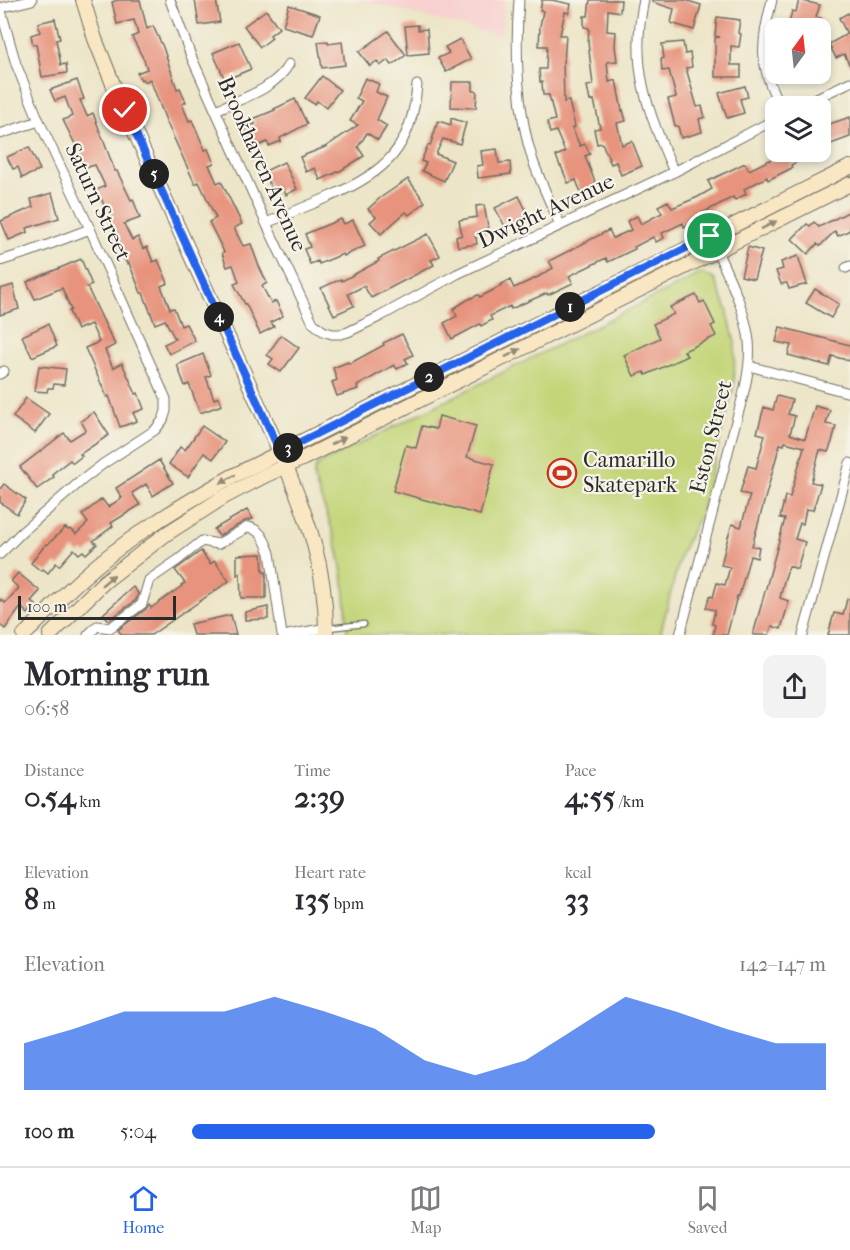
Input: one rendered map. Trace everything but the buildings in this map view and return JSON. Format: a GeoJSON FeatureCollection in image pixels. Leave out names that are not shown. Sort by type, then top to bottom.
{"type":"FeatureCollection","features":[{"type":"Feature","properties":{"kind":"main road"},"geometry":{"type":"LineString","coordinates":[[83,0],[95,39],[113,84],[305,511],[314,538],[322,579],[326,632]]}},
{"type":"Feature","properties":{"kind":"main road"},"geometry":{"type":"LineString","coordinates":[[24,635],[80,580],[115,551],[167,514],[231,477],[850,167]]}},
{"type":"Feature","properties":{"kind":"main road"},"geometry":{"type":"LineString","coordinates":[[50,635],[104,582],[166,534],[224,497],[850,184]]}},
{"type":"Feature","properties":{"kind":"main road"},"geometry":{"type":"LineString","coordinates":[[710,236],[717,251]]}},
{"type":"Feature","properties":{"kind":"street"},"geometry":{"type":"LineString","coordinates":[[0,7],[32,0]]}},
{"type":"Feature","properties":{"kind":"street","name":"Brookhaven Avenue"},"geometry":{"type":"LineString","coordinates":[[170,0],[191,56],[313,323],[323,331],[332,334]]}},
{"type":"Feature","properties":{"kind":"street"},"geometry":{"type":"LineString","coordinates":[[519,0],[517,55],[519,88],[528,143],[533,161],[560,225]]}},
{"type":"Feature","properties":{"kind":"street"},"geometry":{"type":"LineString","coordinates":[[644,0],[640,16],[638,46],[641,76],[656,130],[674,172]]}},
{"type":"Feature","properties":{"kind":"street"},"geometry":{"type":"LineString","coordinates":[[772,0],[765,30],[763,55],[766,74],[776,96]]}},
{"type":"Feature","properties":{"kind":"street","name":"Saturn Street"},"geometry":{"type":"LineString","coordinates":[[0,7],[16,64],[39,121],[166,399],[163,420],[155,430],[81,480],[1,552]]}},
{"type":"Feature","properties":{"kind":"street"},"geometry":{"type":"LineString","coordinates":[[216,110],[265,88],[280,76],[289,64]]}},
{"type":"Feature","properties":{"kind":"street"},"geometry":{"type":"LineString","coordinates":[[821,96],[850,82]]}},
{"type":"Feature","properties":{"kind":"street"},"geometry":{"type":"LineString","coordinates":[[266,223],[356,185],[376,172],[399,146],[409,126],[417,85]]}},
{"type":"Feature","properties":{"kind":"street"},"geometry":{"type":"LineString","coordinates":[[0,134],[39,121]]}},
{"type":"Feature","properties":{"kind":"street","name":"Dwight Avenue"},"geometry":{"type":"LineString","coordinates":[[332,334],[342,334],[379,317],[457,274],[674,172],[765,125]]}},
{"type":"Feature","properties":{"kind":"street"},"geometry":{"type":"LineString","coordinates":[[0,261],[90,229]]}},
{"type":"Feature","properties":{"kind":"street","name":"Eston Street"},"geometry":{"type":"LineString","coordinates":[[680,635],[749,366],[746,323],[717,251]]}},
{"type":"Feature","properties":{"kind":"street"},"geometry":{"type":"LineString","coordinates":[[749,366],[850,393]]}},
{"type":"Feature","properties":{"kind":"street"},"geometry":{"type":"LineString","coordinates":[[803,635],[850,463]]}},
{"type":"Feature","properties":{"kind":"street"},"geometry":{"type":"LineString","coordinates":[[88,635],[97,626],[110,628],[142,604],[149,580],[202,541],[218,543],[248,527],[260,533],[270,553],[282,635]]}},
{"type":"Feature","properties":{"kind":"street"},"geometry":{"type":"LineString","coordinates":[[288,635],[326,632]]}},
{"type":"Feature","properties":{"kind":"lane"},"geometry":{"type":"LineString","coordinates":[[326,632],[364,624]]}},
{"type":"Feature","properties":{"kind":"shaded area"},"geometry":{"type":"Polygon","coordinates":[[[362,0],[505,0],[500,37],[362,0]]]}},
{"type":"Feature","properties":{"kind":"green space"},"geometry":{"type":"Polygon","coordinates":[[[702,273],[714,279],[727,309],[735,343],[734,386],[700,515],[681,553],[660,635],[347,635],[342,573],[332,530],[314,479],[316,467],[702,273]]]}},
{"type":"Feature","properties":{"kind":"place","name":"Camarillo Skatepark"},"geometry":{"type":"Point","coordinates":[562,473]}},
{"type":"Feature","properties":{"kind":"route"},"geometry":{"type":"LineString","coordinates":[[125,110],[280,452],[710,236]]}}]}
